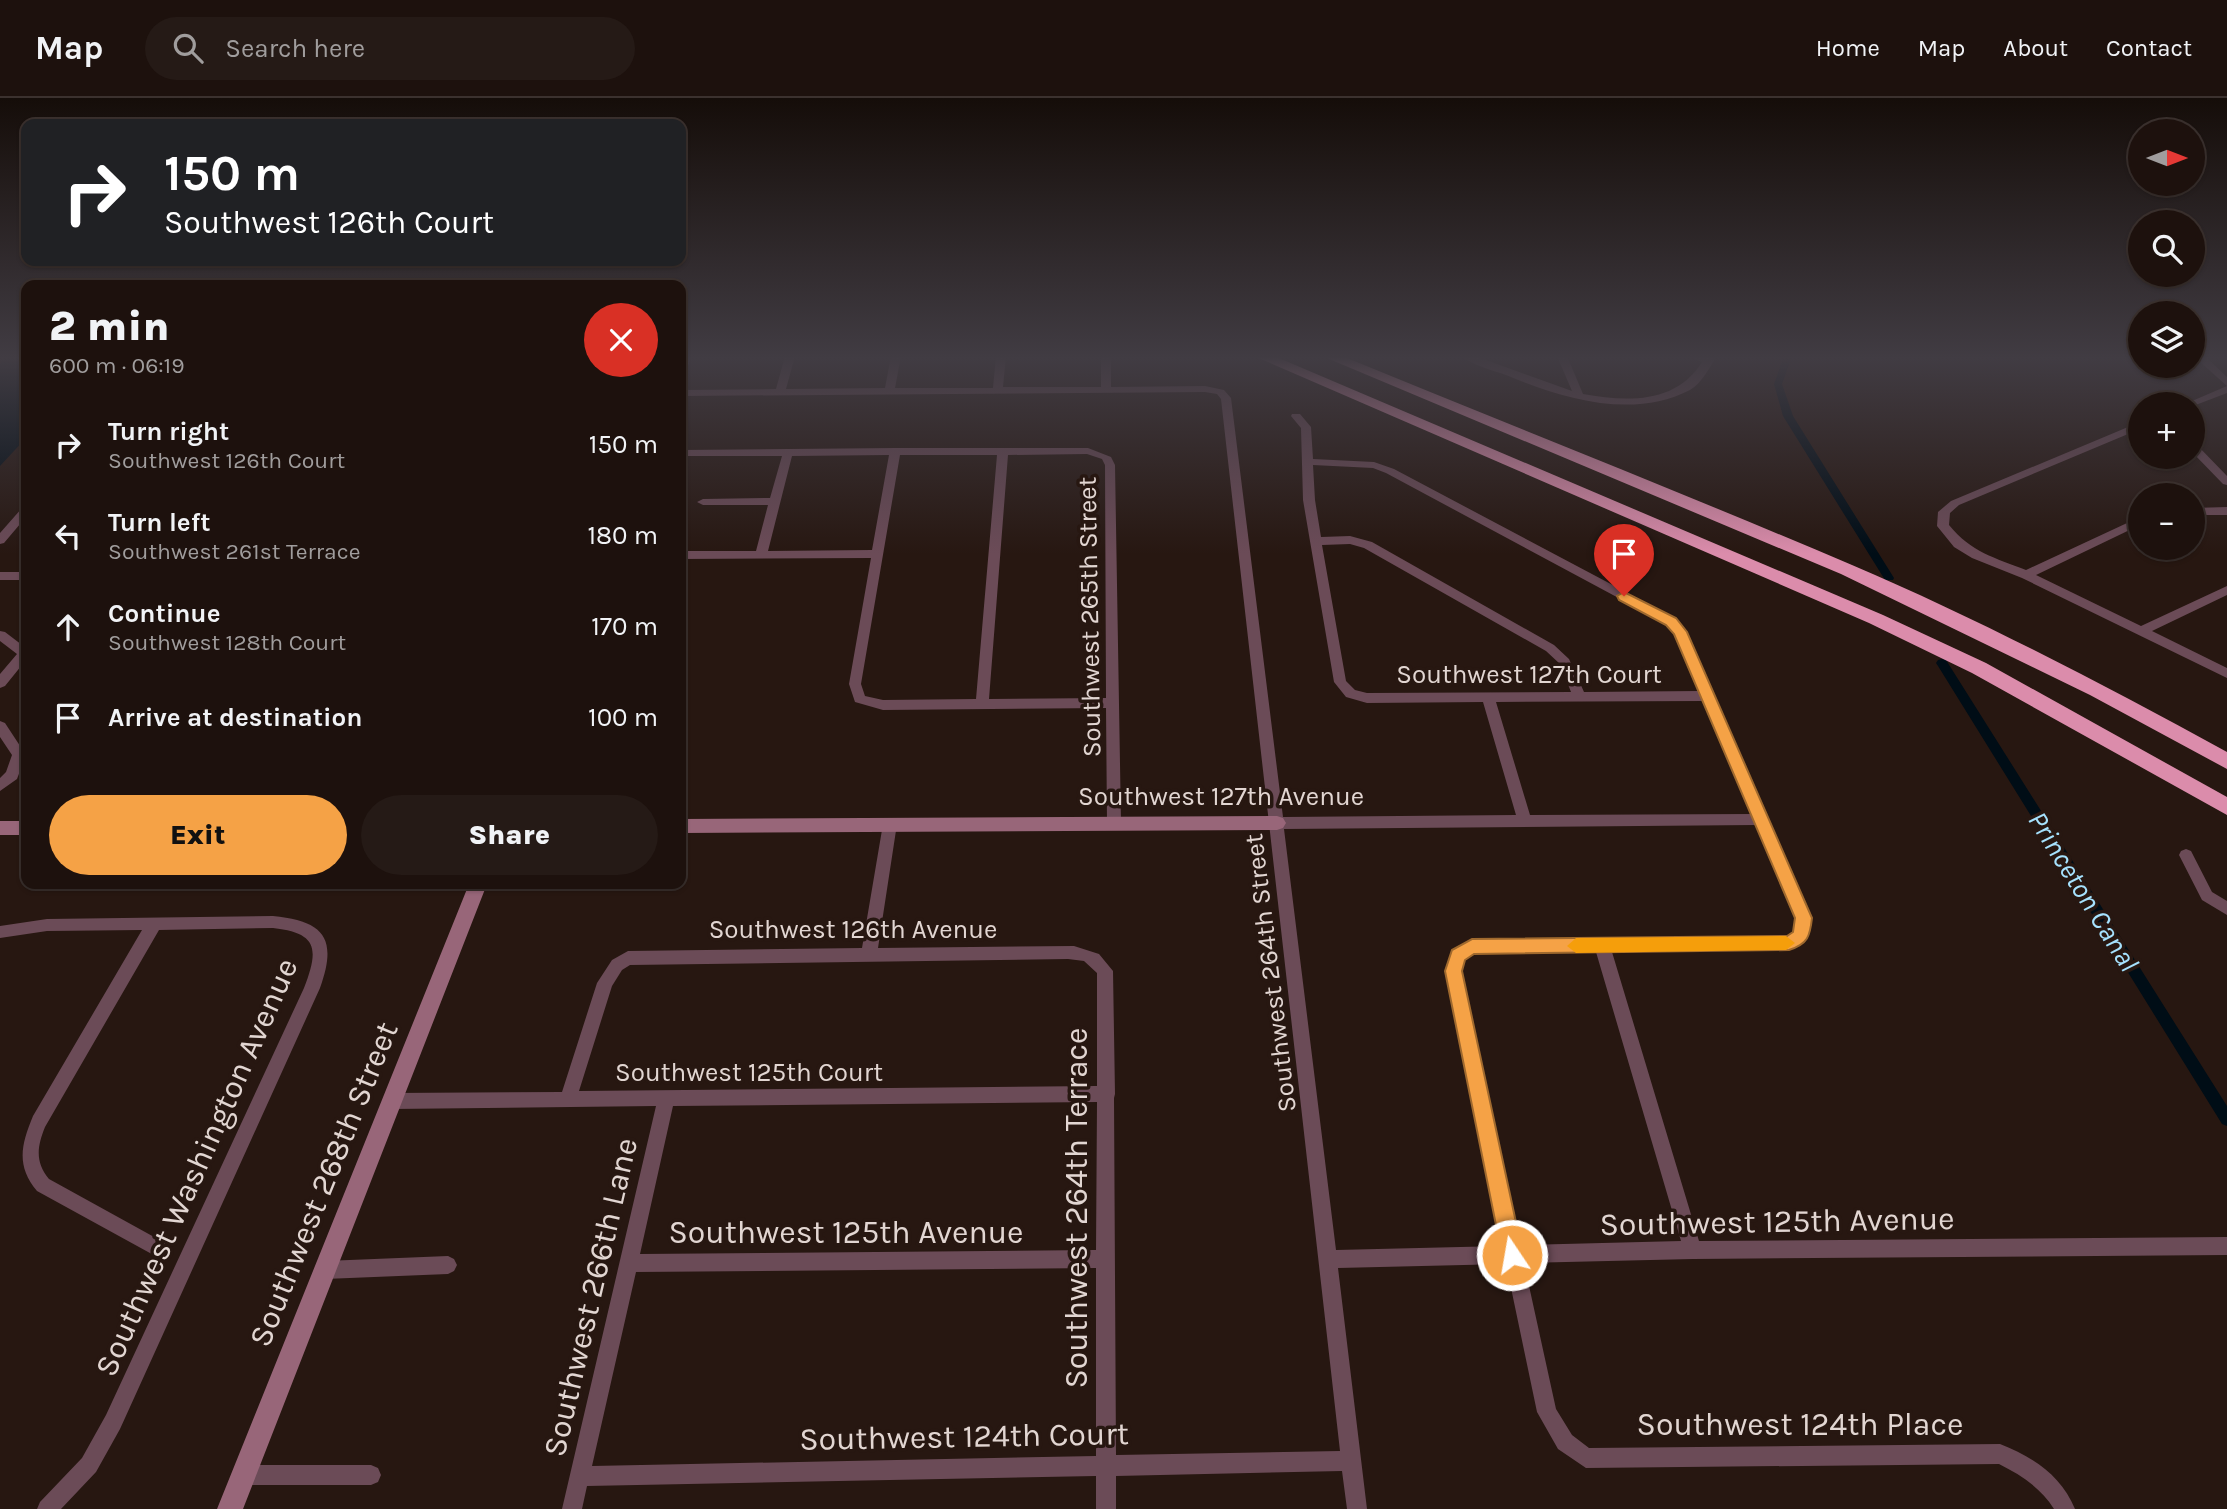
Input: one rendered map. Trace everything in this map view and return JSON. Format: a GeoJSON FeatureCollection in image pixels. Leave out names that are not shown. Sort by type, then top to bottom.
{"type":"FeatureCollection","features":[{"type":"Feature","properties":{"kind":"highway"},"geometry":{"type":"LineString","coordinates":[[1415,422],[1875,619],[1979,668],[2227,807]]}},
{"type":"Feature","properties":{"kind":"highway"},"geometry":{"type":"LineString","coordinates":[[1488,422],[1847,570],[1943,614],[2097,690],[2227,761]]}},
{"type":"Feature","properties":{"kind":"street","name":"Southwest 264th Street"},"geometry":{"type":"LineString","coordinates":[[1229,422],[1357,1509]]}},
{"type":"Feature","properties":{"kind":"street"},"geometry":{"type":"LineString","coordinates":[[1301,422],[1306,427],[1309,500],[1318,541],[1350,540],[1368,545],[1550,648],[1565,662],[1580,697]]}},
{"type":"Feature","properties":{"kind":"street"},"geometry":{"type":"LineString","coordinates":[[2128,430],[1955,503],[1944,512],[1943,526],[1958,544],[1976,555],[2026,575],[2227,673]]}},
{"type":"Feature","properties":{"kind":"street"},"geometry":{"type":"LineString","coordinates":[[686,453],[1003,451],[982,704]]}},
{"type":"Feature","properties":{"kind":"street","name":"Southwest 265th Street"},"geometry":{"type":"LineString","coordinates":[[1003,451],[1088,451],[1102,454],[1110,465],[1114,823]]}},
{"type":"Feature","properties":{"kind":"street"},"geometry":{"type":"LineString","coordinates":[[761,554],[788,452]]}},
{"type":"Feature","properties":{"kind":"street"},"geometry":{"type":"LineString","coordinates":[[895,452],[855,684],[860,699],[883,705],[1113,703]]}},
{"type":"Feature","properties":{"kind":"street"},"geometry":{"type":"LineString","coordinates":[[2205,459],[2227,482]]}},
{"type":"Feature","properties":{"kind":"street"},"geometry":{"type":"LineString","coordinates":[[1308,462],[1374,466],[1390,471],[1671,621],[1680,632],[1709,696],[1804,918],[1801,936],[1789,943],[1472,947],[1458,956],[1453,971],[1512,1255]]}},
{"type":"Feature","properties":{"kind":"street"},"geometry":{"type":"LineString","coordinates":[[703,502],[775,502]]}},
{"type":"Feature","properties":{"kind":"street"},"geometry":{"type":"LineString","coordinates":[[2205,512],[2227,511]]}},
{"type":"Feature","properties":{"kind":"street"},"geometry":{"type":"LineString","coordinates":[[0,540],[21,516]]}},
{"type":"Feature","properties":{"kind":"street"},"geometry":{"type":"LineString","coordinates":[[2026,575],[2128,527]]}},
{"type":"Feature","properties":{"kind":"street","name":"Southwest 127th Court"},"geometry":{"type":"LineString","coordinates":[[1318,541],[1340,682],[1351,694],[1367,698],[1709,696]]}},
{"type":"Feature","properties":{"kind":"street"},"geometry":{"type":"LineString","coordinates":[[686,555],[878,554]]}},
{"type":"Feature","properties":{"kind":"street"},"geometry":{"type":"LineString","coordinates":[[0,576],[21,576]]}},
{"type":"Feature","properties":{"kind":"street"},"geometry":{"type":"LineString","coordinates":[[2142,631],[2227,590]]}},
{"type":"Feature","properties":{"kind":"street"},"geometry":{"type":"LineString","coordinates":[[1,635],[21,650]]}},
{"type":"Feature","properties":{"kind":"street"},"geometry":{"type":"LineString","coordinates":[[0,683],[21,658]]}},
{"type":"Feature","properties":{"kind":"street"},"geometry":{"type":"LineString","coordinates":[[1488,697],[1525,822]]}},
{"type":"Feature","properties":{"kind":"street"},"geometry":{"type":"LineString","coordinates":[[0,726],[21,752]]}},
{"type":"Feature","properties":{"kind":"street"},"geometry":{"type":"LineString","coordinates":[[0,786],[12,775],[21,758]]}},
{"type":"Feature","properties":{"kind":"street","name":"Southwest 127th Avenue"},"geometry":{"type":"LineString","coordinates":[[686,826],[1762,819]]}},
{"type":"Feature","properties":{"kind":"street"},"geometry":{"type":"LineString","coordinates":[[869,954],[890,824]]}},
{"type":"Feature","properties":{"kind":"street"},"geometry":{"type":"LineString","coordinates":[[0,828],[21,828]]}},
{"type":"Feature","properties":{"kind":"street"},"geometry":{"type":"LineString","coordinates":[[2186,855],[2207,896],[2227,909]]}},
{"type":"Feature","properties":{"kind":"street","name":"Southwest 268th Street"},"geometry":{"type":"LineString","coordinates":[[230,1509],[476,889]]}},
{"type":"Feature","properties":{"kind":"street","name":"Southwest Washington Avenue"},"geometry":{"type":"LineString","coordinates":[[0,932],[29,925],[288,923],[311,931],[319,939],[323,957],[187,1265],[113,1422],[89,1465],[47,1509]]}},
{"type":"Feature","properties":{"kind":"street"},"geometry":{"type":"LineString","coordinates":[[153,924],[39,1122],[29,1143],[28,1156],[31,1169],[43,1185],[159,1249]]}},
{"type":"Feature","properties":{"kind":"street"},"geometry":{"type":"LineString","coordinates":[[1602,945],[1693,1250]]}},
{"type":"Feature","properties":{"kind":"street","name":"Southwest 126th Avenue"},"geometry":{"type":"LineString","coordinates":[[569,1097],[605,983],[617,965],[643,956],[1068,952],[1091,956]]}},
{"type":"Feature","properties":{"kind":"street","name":"Southwest 264th Terrace"},"geometry":{"type":"LineString","coordinates":[[1091,956],[1105,971],[1106,1509]]}},
{"type":"Feature","properties":{"kind":"street","name":"Southwest 125th Court"},"geometry":{"type":"LineString","coordinates":[[392,1101],[569,1097],[1107,1094]]}},
{"type":"Feature","properties":{"kind":"street","name":"Southwest 266th Lane"},"geometry":{"type":"LineString","coordinates":[[572,1509],[667,1097]]}},
{"type":"Feature","properties":{"kind":"street","name":"Southwest 125th Avenue"},"geometry":{"type":"LineString","coordinates":[[1327,1259],[1693,1250],[2227,1246]]}},
{"type":"Feature","properties":{"kind":"street","name":"Southwest 124th Place"},"geometry":{"type":"LineString","coordinates":[[1512,1255],[1548,1412],[1565,1442],[1586,1458],[2000,1454],[2036,1472],[2060,1497],[2066,1509]]}},
{"type":"Feature","properties":{"kind":"street","name":"Southwest 125th Avenue"},"geometry":{"type":"LineString","coordinates":[[628,1263],[1106,1259]]}},
{"type":"Feature","properties":{"kind":"street"},"geometry":{"type":"LineString","coordinates":[[325,1270],[448,1265]]}},
{"type":"Feature","properties":{"kind":"street","name":"Southwest 124th Court"},"geometry":{"type":"LineString","coordinates":[[579,1476],[1351,1461]]}},
{"type":"Feature","properties":{"kind":"street"},"geometry":{"type":"LineString","coordinates":[[244,1475],[372,1475]]}},
{"type":"Feature","properties":{"kind":"shaded area"},"geometry":{"type":"Polygon","coordinates":[[[0,422],[21,422],[21,443],[0,466],[0,422]]]}},
{"type":"Feature","properties":{"kind":"waterway","name":"Princeton Canal"},"geometry":{"type":"LineString","coordinates":[[1792,422],[1889,578]]}},
{"type":"Feature","properties":{"kind":"waterway","name":"Princeton Canal"},"geometry":{"type":"LineString","coordinates":[[1942,663],[2227,1119]]}},
{"type":"Feature","properties":{"kind":"slow traffic"},"geometry":{"type":"LineString","coordinates":[[1576,946],[1786,943]]}},
{"type":"Feature","properties":{"kind":"route"},"geometry":{"type":"LineString","coordinates":[[1512,1255],[1453,971],[1458,956],[1472,947],[1789,943],[1801,936],[1804,918],[1680,632],[1671,621],[1624,596]]}}]}
